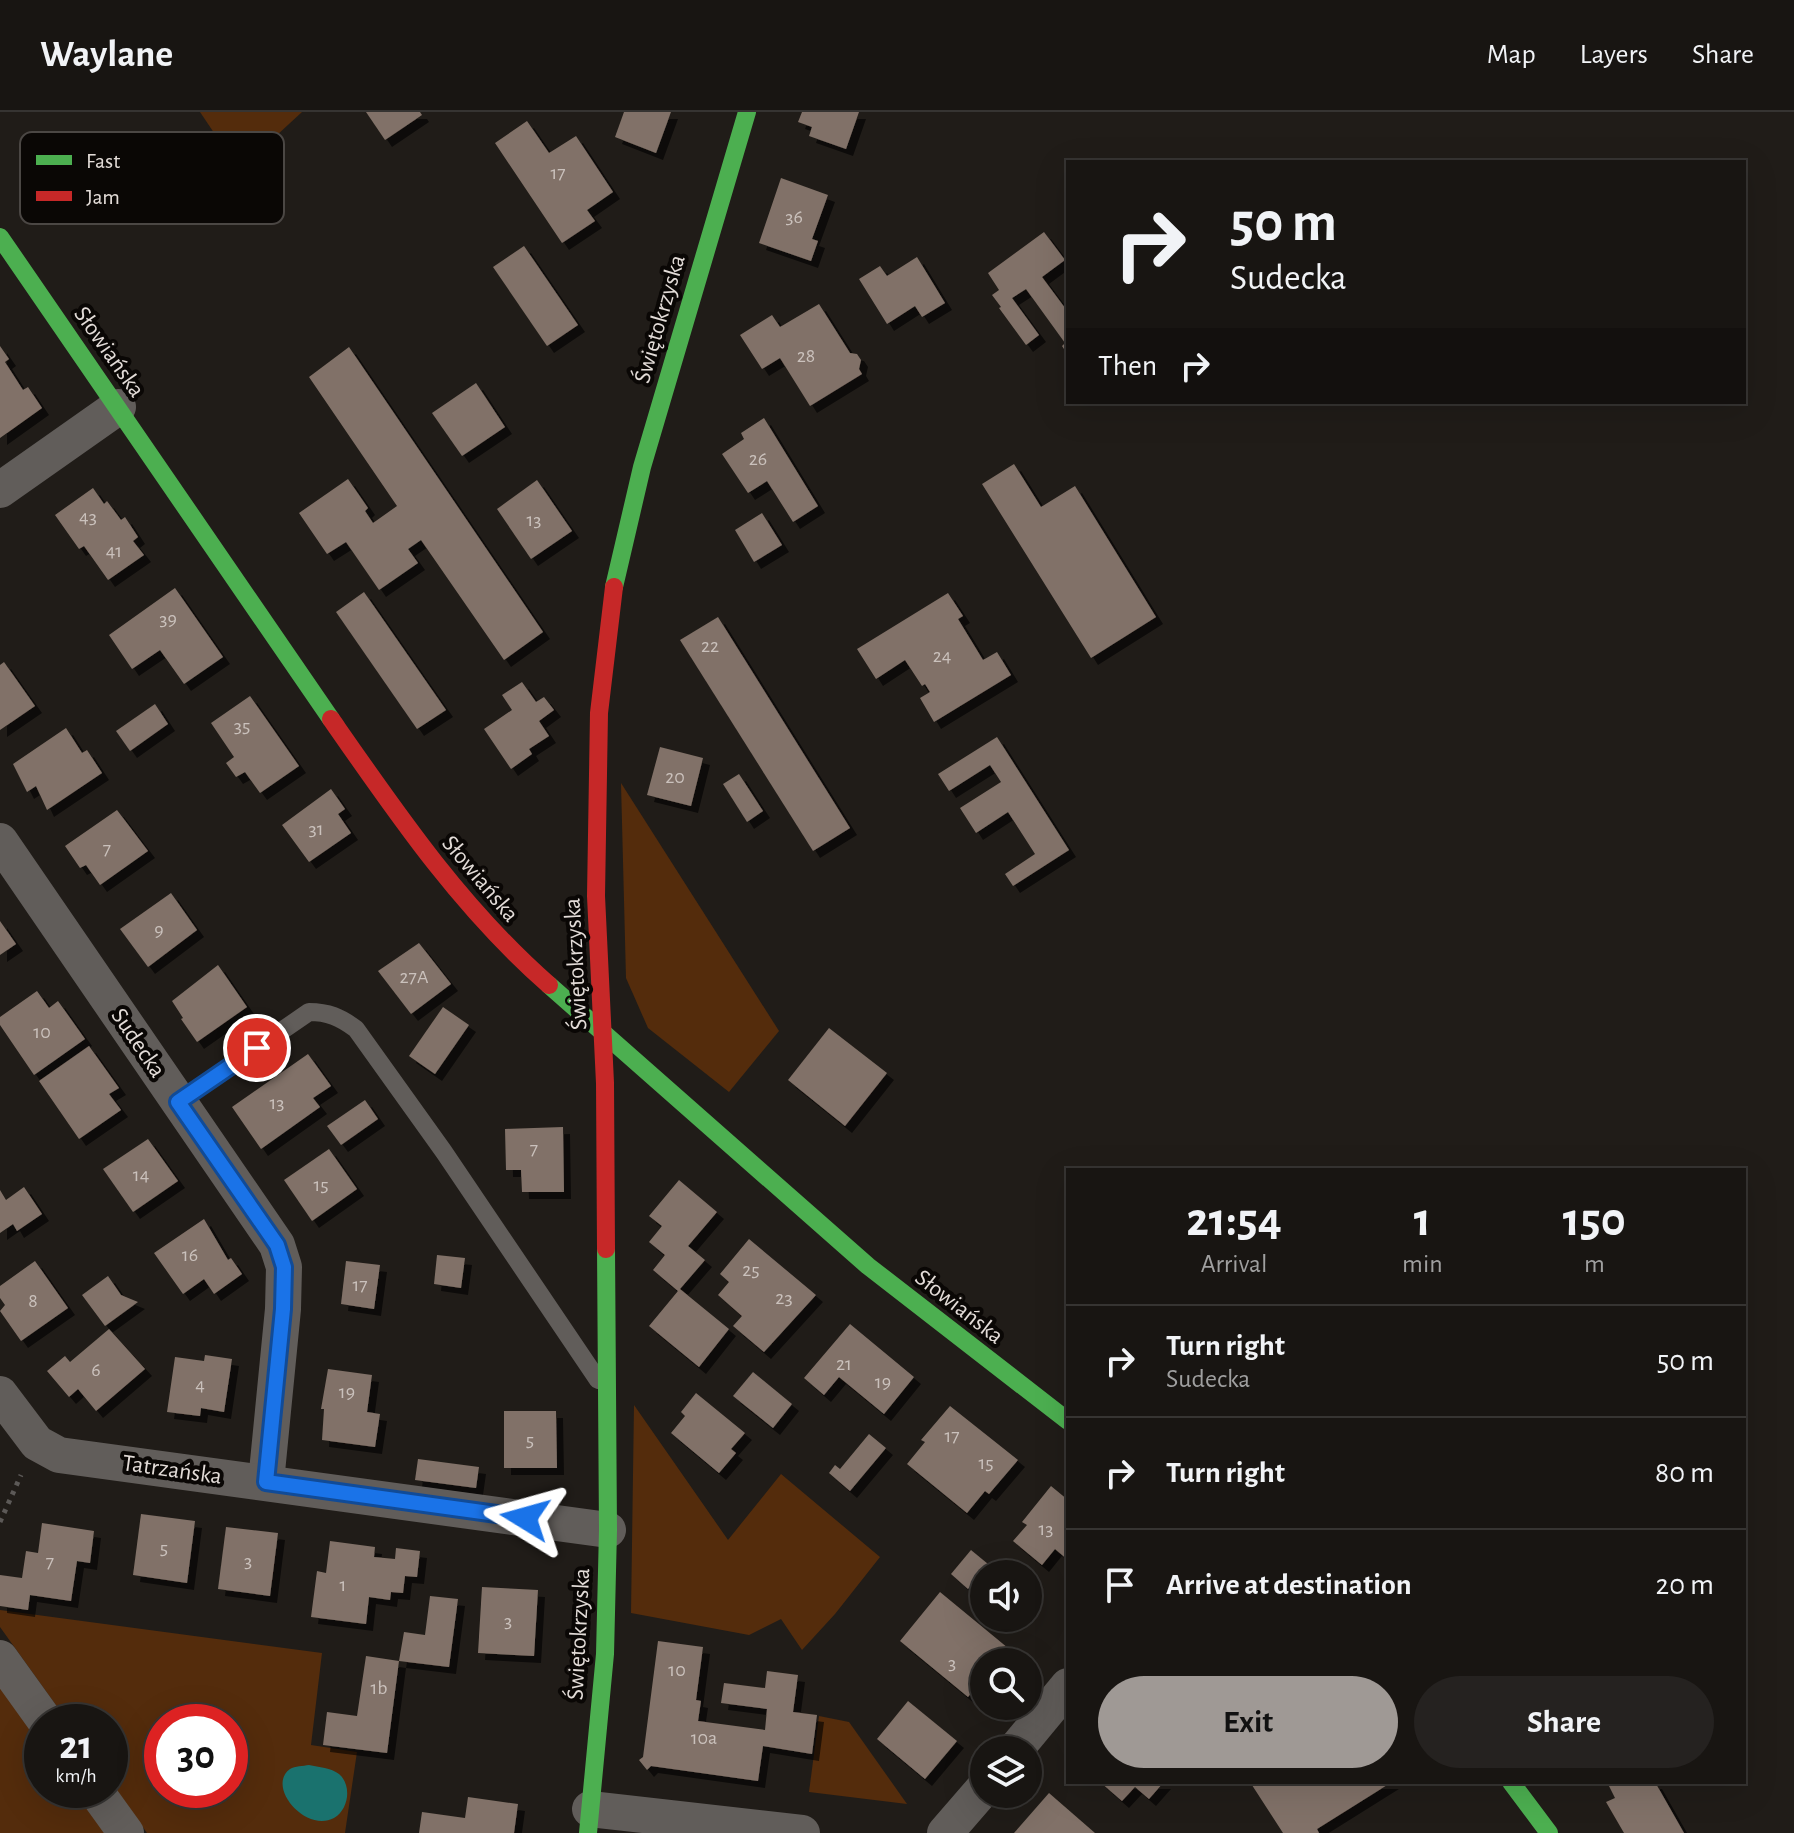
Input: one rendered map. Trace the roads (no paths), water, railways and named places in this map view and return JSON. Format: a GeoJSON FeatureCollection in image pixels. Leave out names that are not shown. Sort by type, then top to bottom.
{"type":"FeatureCollection","features":[{"type":"Feature","properties":{"kind":"street","name":"Świętokrzyska"},"geometry":{"type":"LineString","coordinates":[[589,1821],[605,1654],[608,1530],[604,1033],[596,896],[599,713],[616,573],[642,467],[747,112]]}},
{"type":"Feature","properties":{"kind":"street","name":"Słowiańska"},"geometry":{"type":"LineString","coordinates":[[0,237],[383,794],[447,881],[509,950],[868,1266],[1066,1419]]}},
{"type":"Feature","properties":{"kind":"street"},"geometry":{"type":"LineString","coordinates":[[0,490],[118,407]]}},
{"type":"Feature","properties":{"kind":"street","name":"Sudecka"},"geometry":{"type":"LineString","coordinates":[[0,841],[277,1245],[284,1267],[283,1309],[266,1482]]}},
{"type":"Feature","properties":{"kind":"street","name":"Tatrzańska"},"geometry":{"type":"LineString","coordinates":[[0,1394],[37,1443],[59,1455],[608,1530]]}},
{"type":"Feature","properties":{"kind":"street"},"geometry":{"type":"LineString","coordinates":[[0,1658],[33,1704]]}},
{"type":"Feature","properties":{"kind":"street"},"geometry":{"type":"LineString","coordinates":[[1027,1736],[1066,1688]]}},
{"type":"Feature","properties":{"kind":"street"},"geometry":{"type":"LineString","coordinates":[[1512,1784],[1549,1833]]}},
{"type":"Feature","properties":{"kind":"street"},"geometry":{"type":"LineString","coordinates":[[945,1833],[970,1804]]}},
{"type":"Feature","properties":{"kind":"street"},"geometry":{"type":"LineString","coordinates":[[108,1808],[126,1833]]}},
{"type":"Feature","properties":{"kind":"street"},"geometry":{"type":"LineString","coordinates":[[589,1821],[802,1833]]}},
{"type":"Feature","properties":{"kind":"lane"},"geometry":{"type":"LineString","coordinates":[[178,1102],[309,1012],[327,1012],[344,1020],[356,1029],[444,1152],[607,1393]]}},
{"type":"Feature","properties":{"kind":"water"},"geometry":{"type":"Polygon","coordinates":[[[309,1765],[336,1772],[346,1784],[346,1803],[334,1818],[323,1821],[301,1814],[286,1796],[284,1777],[292,1768],[309,1765]]]}}]}
